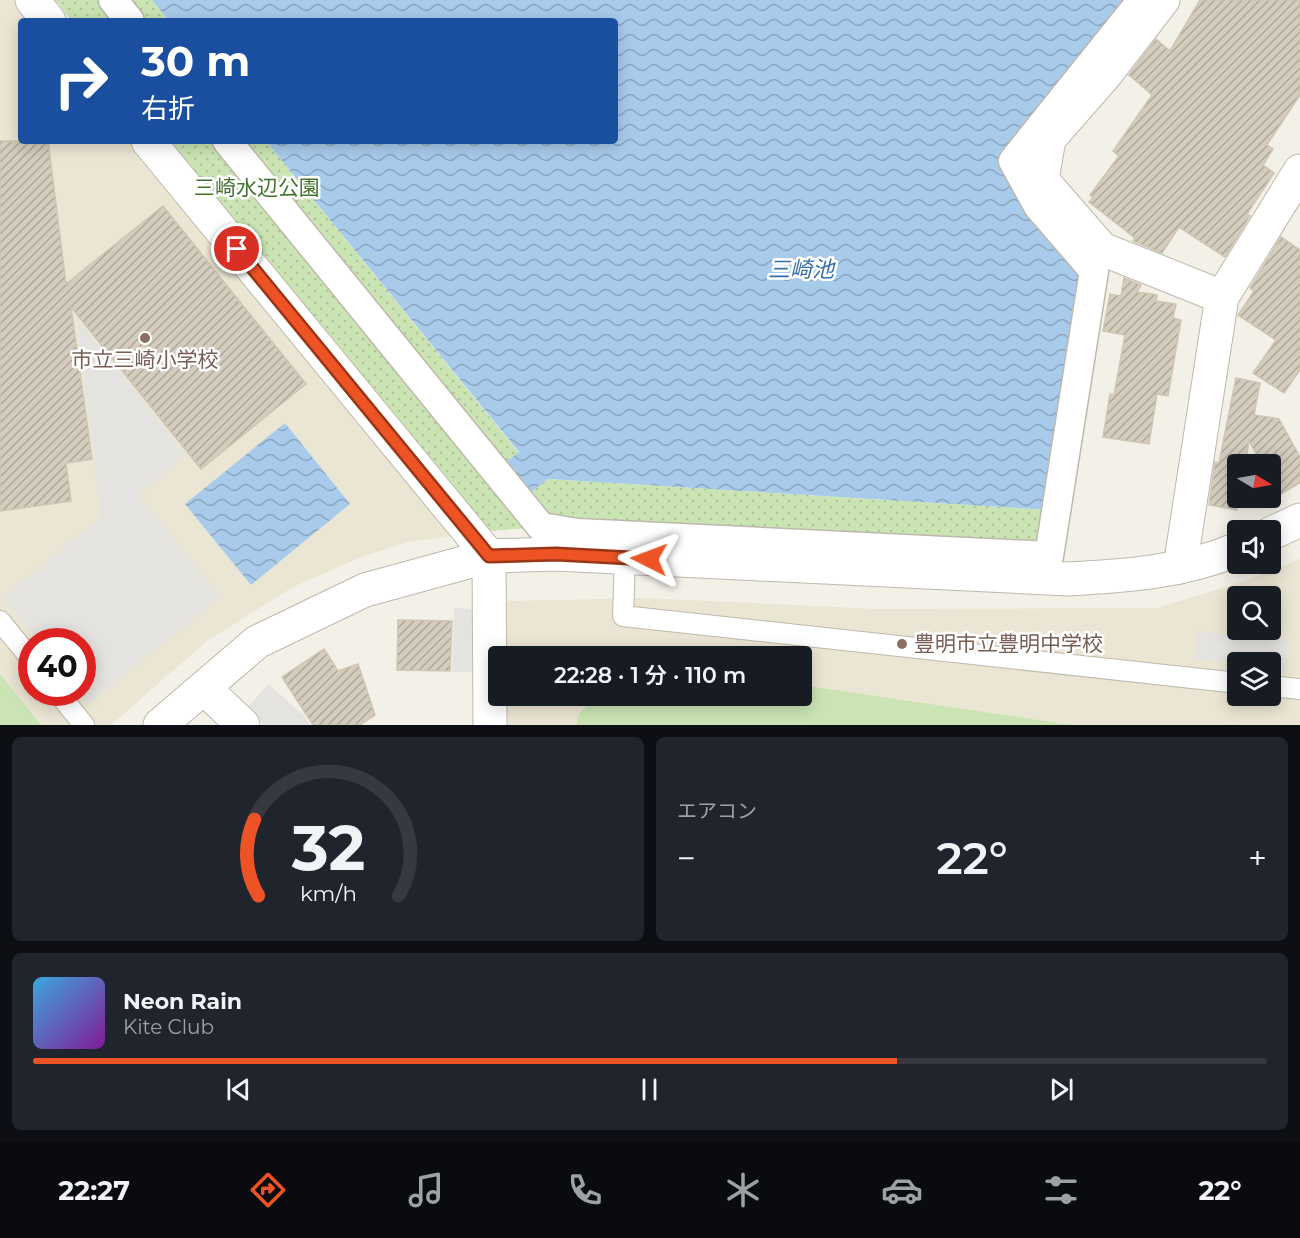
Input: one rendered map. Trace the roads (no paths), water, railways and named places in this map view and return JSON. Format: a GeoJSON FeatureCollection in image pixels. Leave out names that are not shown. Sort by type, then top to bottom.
{"type":"FeatureCollection","features":[{"type":"Feature","properties":{"kind":"street"},"geometry":{"type":"LineString","coordinates":[[32,0],[47,18]]}},
{"type":"Feature","properties":{"kind":"street"},"geometry":{"type":"LineString","coordinates":[[113,0],[128,18]]}},
{"type":"Feature","properties":{"kind":"street"},"geometry":{"type":"LineString","coordinates":[[229,144],[541,527],[578,533],[1049,556],[1094,271],[1038,206],[1013,161],[1142,0]]}},
{"type":"Feature","properties":{"kind":"street"},"geometry":{"type":"LineString","coordinates":[[1162,0],[1105,75],[1049,140],[1042,180],[1102,249],[1222,297]]}},
{"type":"Feature","properties":{"kind":"street"},"geometry":{"type":"LineString","coordinates":[[150,144],[489,556],[490,725]]}},
{"type":"Feature","properties":{"kind":"street"},"geometry":{"type":"LineString","coordinates":[[1180,567],[1222,297],[1300,171]]}},
{"type":"Feature","properties":{"kind":"street"},"geometry":{"type":"LineString","coordinates":[[1281,529],[1300,520]]}},
{"type":"Feature","properties":{"kind":"street"},"geometry":{"type":"LineString","coordinates":[[160,725],[257,642],[365,590],[489,556],[556,554],[1068,579],[1136,576],[1180,567],[1227,552]]}},
{"type":"Feature","properties":{"kind":"street"},"geometry":{"type":"LineString","coordinates":[[204,688],[243,725]]}},
{"type":"Feature","properties":{"kind":"lane"},"geometry":{"type":"LineString","coordinates":[[626,558],[623,616],[1227,682]]}},
{"type":"Feature","properties":{"kind":"lane"},"geometry":{"type":"LineString","coordinates":[[0,621],[18,643]]}},
{"type":"Feature","properties":{"kind":"lane"},"geometry":{"type":"LineString","coordinates":[[1281,687],[1300,690]]}},
{"type":"Feature","properties":{"kind":"lane"},"geometry":{"type":"LineString","coordinates":[[69,706],[84,725]]}},
{"type":"Feature","properties":{"kind":"water","name":"三崎池"},"geometry":{"type":"Polygon","coordinates":[[[152,0],[1133,0],[1001,162],[1086,271],[1050,510],[548,479],[525,497],[505,463],[519,452],[268,144],[618,144],[618,18],[167,18],[152,0]]]}},
{"type":"Feature","properties":{"kind":"water"},"geometry":{"type":"Polygon","coordinates":[[[285,423],[350,504],[251,585],[185,504],[285,423]]]}},
{"type":"Feature","properties":{"kind":"place","name":"市立三崎小学校"},"geometry":{"type":"Point","coordinates":[145,338]}},
{"type":"Feature","properties":{"kind":"place","name":"豊明市立豊明中学校"},"geometry":{"type":"Point","coordinates":[902,644]}},
{"type":"Feature","properties":{"kind":"park label","name":"三崎水辺公園"},"geometry":{"type":"Point","coordinates":[257,188]}}]}
